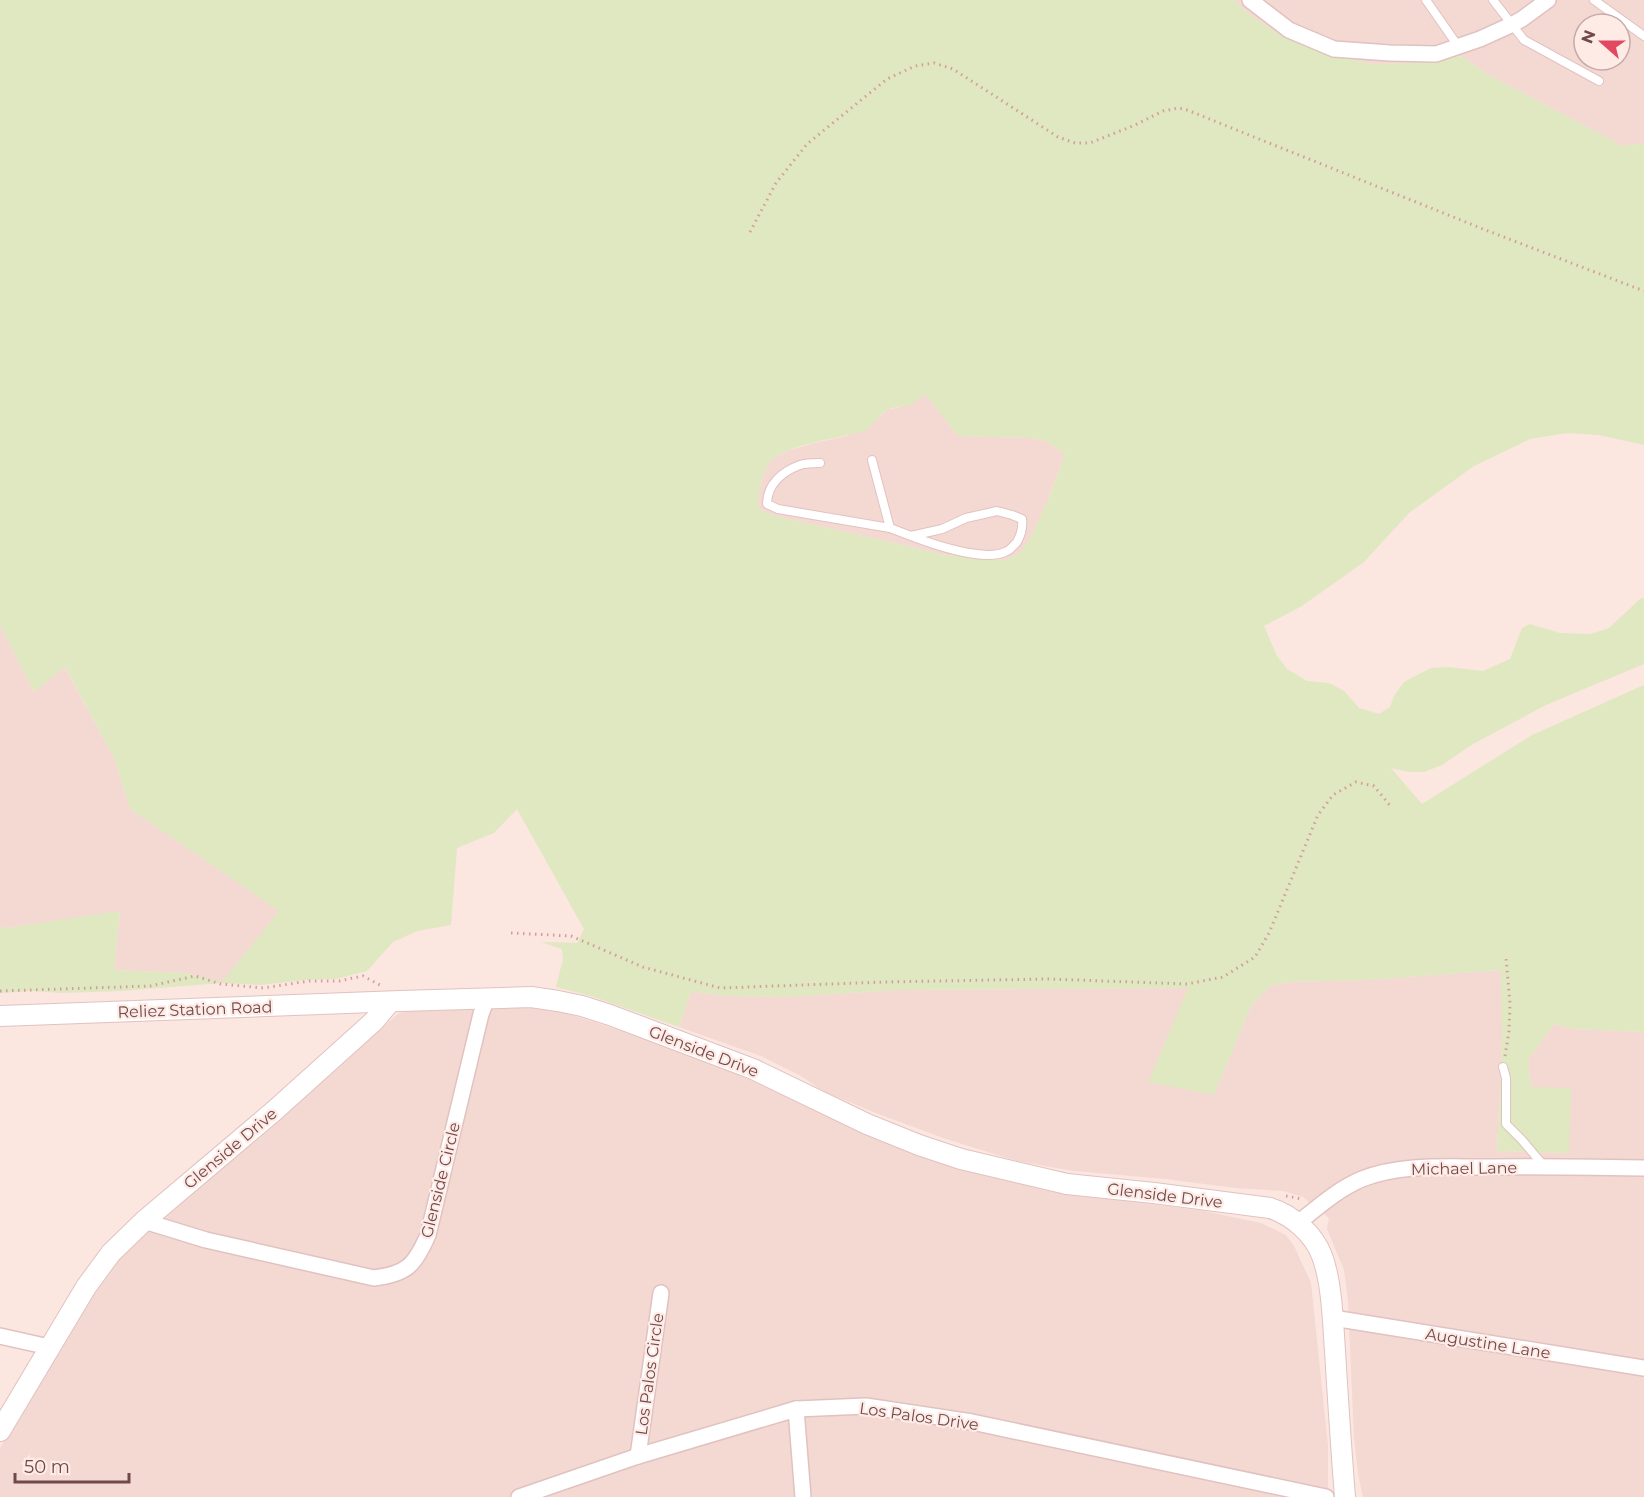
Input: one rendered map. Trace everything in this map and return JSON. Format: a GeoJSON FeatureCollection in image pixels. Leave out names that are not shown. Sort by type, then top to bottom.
{"type":"FeatureCollection","features":[{"type":"Feature","properties":{"kind":"street"},"geometry":{"type":"LineString","coordinates":[[1250,0],[1289,30],[1334,49],[1436,54],[1480,39],[1513,24],[1548,0]]}},
{"type":"Feature","properties":{"kind":"street","name":"Glenside Drive"},"geometry":{"type":"LineString","coordinates":[[0,1431],[86,1287],[111,1253],[144,1221],[274,1111],[374,1021],[386,994],[531,998],[582,1006],[610,1015],[753,1069],[867,1124],[961,1159],[1067,1184],[1154,1192],[1282,1211],[1298,1223],[1316,1244],[1322,1255],[1326,1271],[1333,1318],[1345,1497]]}},
{"type":"Feature","properties":{"kind":"street","name":"Reliez Station Road"},"geometry":{"type":"LineString","coordinates":[[0,1016],[386,994]]}},
{"type":"Feature","properties":{"kind":"street","name":"Glenside Circle"},"geometry":{"type":"LineString","coordinates":[[144,1221],[206,1240],[374,1278],[389,1276],[404,1270],[421,1252],[428,1235],[481,1014],[487,998]]}},
{"type":"Feature","properties":{"kind":"street","name":"Michael Lane"},"geometry":{"type":"LineString","coordinates":[[1298,1223],[1344,1187],[1384,1172],[1421,1167],[1644,1168]]}},
{"type":"Feature","properties":{"kind":"street","name":"Los Palos Circle"},"geometry":{"type":"LineString","coordinates":[[638,1456],[661,1293]]}},
{"type":"Feature","properties":{"kind":"street","name":"Augustine Lane"},"geometry":{"type":"LineString","coordinates":[[1333,1318],[1644,1368]]}},
{"type":"Feature","properties":{"kind":"street"},"geometry":{"type":"LineString","coordinates":[[0,1336],[49,1347]]}},
{"type":"Feature","properties":{"kind":"street","name":"Los Palos Drive"},"geometry":{"type":"LineString","coordinates":[[519,1497],[638,1456],[796,1409],[866,1406],[972,1422],[1326,1497]]}},
{"type":"Feature","properties":{"kind":"street"},"geometry":{"type":"LineString","coordinates":[[796,1409],[803,1497]]}},
{"type":"Feature","properties":{"kind":"lane"},"geometry":{"type":"LineString","coordinates":[[1426,0],[1458,46]]}},
{"type":"Feature","properties":{"kind":"lane"},"geometry":{"type":"LineString","coordinates":[[1493,0],[1524,40],[1599,81]]}},
{"type":"Feature","properties":{"kind":"lane"},"geometry":{"type":"LineString","coordinates":[[1594,0],[1644,36]]}},
{"type":"Feature","properties":{"kind":"lane"},"geometry":{"type":"LineString","coordinates":[[872,460],[890,528]]}},
{"type":"Feature","properties":{"kind":"lane"},"geometry":{"type":"LineString","coordinates":[[820,463],[802,464],[781,474],[767,494],[767,504],[777,509],[890,528],[911,536],[938,546],[973,554],[998,554],[1008,551],[1018,539],[1023,525],[1022,519],[997,511],[966,518],[942,529],[911,536]]}},
{"type":"Feature","properties":{"kind":"lane"},"geometry":{"type":"LineString","coordinates":[[1503,1067],[1506,1078],[1506,1124],[1544,1166]]}},
{"type":"Feature","properties":{"kind":"path"},"geometry":{"type":"LineString","coordinates":[[750,232],[776,183],[807,144],[887,80],[915,66],[934,63],[953,69],[1058,137],[1075,143],[1089,143],[1163,111],[1179,108],[1187,110],[1644,291]]}},
{"type":"Feature","properties":{"kind":"path"},"geometry":{"type":"LineString","coordinates":[[511,933],[571,936],[643,967],[720,988],[1048,979],[1187,984],[1223,977],[1255,957],[1269,933],[1318,815],[1333,795],[1356,782],[1374,786],[1392,808]]}},
{"type":"Feature","properties":{"kind":"path"},"geometry":{"type":"LineString","coordinates":[[1503,1067],[1509,1031],[1510,1004],[1506,958]]}},
{"type":"Feature","properties":{"kind":"path"},"geometry":{"type":"LineString","coordinates":[[0,991],[150,986],[195,976],[221,984],[263,988],[309,981],[339,981],[363,976],[386,994]]}},
{"type":"Feature","properties":{"kind":"path"},"geometry":{"type":"LineString","coordinates":[[1281,1196],[1302,1199]]}},
{"type":"Feature","properties":{"kind":"shaded area"},"geometry":{"type":"Polygon","coordinates":[[[1234,0],[1644,0],[1644,143],[1623,146],[1489,75],[1461,56],[1413,63],[1372,64],[1319,52],[1277,33],[1245,11],[1234,0]]]}},
{"type":"Feature","properties":{"kind":"shaded area"},"geometry":{"type":"Polygon","coordinates":[[[925,394],[958,436],[1031,438],[1046,441],[1065,454],[1041,518],[1020,553],[1005,560],[946,555],[784,518],[764,512],[758,506],[763,476],[768,464],[775,457],[814,443],[847,436],[878,418],[887,410],[910,405],[925,394]]]}},
{"type":"Feature","properties":{"kind":"shaded area"},"geometry":{"type":"Polygon","coordinates":[[[0,625],[34,692],[64,666],[114,758],[130,809],[280,911],[222,983],[186,973],[114,970],[120,912],[0,927],[0,625]]]}},
{"type":"Feature","properties":{"kind":"shaded area"},"geometry":{"type":"Polygon","coordinates":[[[1502,970],[1502,1042],[1497,1151],[1569,1153],[1531,1087],[1528,1060],[1554,1024],[1574,1029],[1644,1032],[1644,1497],[1363,1497],[1354,1438],[1348,1301],[1344,1270],[1327,1229],[1329,1218],[1303,1197],[1284,1191],[1074,1171],[1017,1161],[946,1139],[881,1115],[825,1092],[801,1076],[761,1056],[679,1027],[691,992],[731,996],[784,997],[897,990],[1189,988],[1214,1095],[1251,1006],[1270,986],[1289,982],[1367,980],[1502,970]]]}},
{"type":"Feature","properties":{"kind":"shaded area"},"geometry":{"type":"Polygon","coordinates":[[[517,1005],[554,1009],[688,1053],[865,1133],[992,1176],[1044,1190],[1204,1211],[1261,1223],[1286,1235],[1294,1246],[1311,1283],[1328,1446],[1328,1497],[0,1497],[0,1448],[100,1282],[132,1243],[398,1014],[408,1009],[517,1005]]]}},
{"type":"Feature","properties":{"kind":"green space"},"geometry":{"type":"Polygon","coordinates":[[[0,0],[1234,0],[1245,11],[1277,33],[1319,52],[1372,64],[1413,63],[1461,56],[1489,75],[1623,146],[1644,143],[1644,445],[1599,435],[1567,433],[1530,439],[1474,466],[1409,513],[1364,562],[1302,606],[1264,626],[1277,656],[1287,669],[1307,681],[1329,683],[1344,691],[1359,708],[1379,714],[1390,707],[1394,696],[1404,682],[1431,668],[1448,667],[1483,671],[1510,659],[1522,628],[1530,624],[1560,633],[1591,634],[1609,628],[1640,599],[1644,598],[1644,664],[1546,705],[1473,744],[1442,765],[1424,772],[1409,772],[1391,768],[1422,804],[1532,735],[1644,685],[1644,1032],[1574,1029],[1554,1024],[1528,1060],[1531,1087],[1571,1088],[1569,1153],[1497,1151],[1502,1042],[1501,970],[1367,980],[1289,982],[1270,986],[1251,1006],[1214,1095],[1148,1082],[1188,988],[897,990],[784,997],[731,996],[691,992],[679,1027],[591,996],[556,987],[563,959],[562,949],[541,942],[577,943],[584,929],[517,809],[494,833],[457,848],[451,925],[417,931],[393,942],[367,971],[336,979],[261,985],[222,983],[121,991],[0,993],[0,927],[120,911],[114,970],[186,973],[222,982],[279,911],[130,809],[114,758],[65,667],[34,692],[0,625],[0,0]],[[925,394],[910,405],[887,410],[863,431],[797,447],[775,458],[768,465],[764,475],[758,506],[764,512],[784,518],[946,555],[1005,560],[1020,553],[1031,537],[1065,454],[1046,441],[1031,438],[958,436],[925,394]]]}}]}
